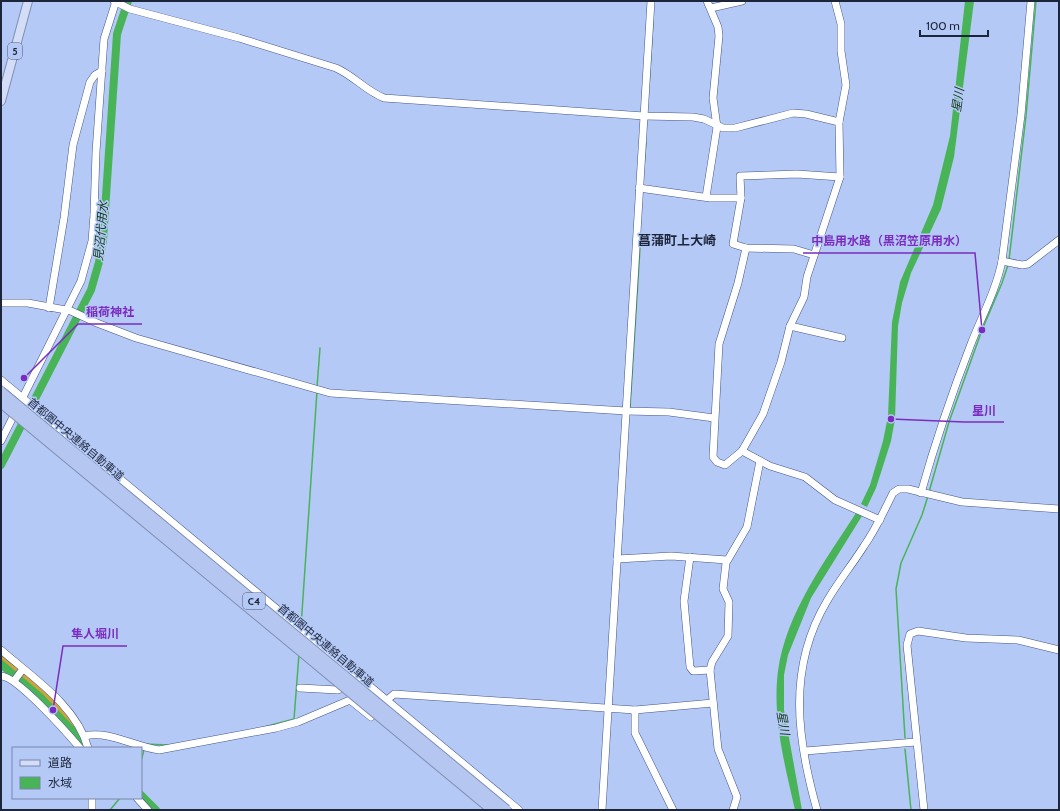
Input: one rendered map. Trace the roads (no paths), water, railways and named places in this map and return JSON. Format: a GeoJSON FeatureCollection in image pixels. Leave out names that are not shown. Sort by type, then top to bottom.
{"type":"FeatureCollection","features":[{"type":"Feature","properties":{"kind":"highway","name":"首都圏中央連絡自動車道"},"geometry":{"type":"LineString","coordinates":[[1,392],[506,810]]}},
{"type":"Feature","properties":{"kind":"highway","name":"首都圏中央連絡自動車道"},"geometry":{"type":"LineString","coordinates":[[1,402],[493,810]]}},
{"type":"Feature","properties":{"kind":"main road","name":"5"},"geometry":{"type":"LineString","coordinates":[[1,101],[5,71],[28,1]]}},
{"type":"Feature","properties":{"kind":"street"},"geometry":{"type":"LineString","coordinates":[[602,810],[651,1]]}},
{"type":"Feature","properties":{"kind":"street"},"geometry":{"type":"LineString","coordinates":[[706,197],[717,127],[713,92],[719,36],[709,4],[742,1]]}},
{"type":"Feature","properties":{"kind":"street"},"geometry":{"type":"LineString","coordinates":[[746,248],[738,283],[720,344],[712,450],[714,460],[726,465],[742,451],[763,414],[790,326],[804,297],[807,277],[840,178],[839,122],[846,85],[841,51],[841,24],[834,1]]}},
{"type":"Feature","properties":{"kind":"street"},"geometry":{"type":"LineString","coordinates":[[926,494],[949,405],[971,344],[1007,262],[1031,1]]}},
{"type":"Feature","properties":{"kind":"street"},"geometry":{"type":"LineString","coordinates":[[1,441],[69,310],[83,275],[92,241],[104,39],[119,4],[239,38],[336,68],[345,72],[373,94],[384,98],[644,116],[698,117],[717,127],[736,128],[793,113],[806,114],[839,122]]}},
{"type":"Feature","properties":{"kind":"street"},"geometry":{"type":"LineString","coordinates":[[49,308],[64,218],[74,140],[90,82],[95,75],[102,71]]}},
{"type":"Feature","properties":{"kind":"street"},"geometry":{"type":"LineString","coordinates":[[814,254],[794,250],[746,248],[732,243],[741,198],[740,176],[797,174],[840,178]]}},
{"type":"Feature","properties":{"kind":"street"},"geometry":{"type":"LineString","coordinates":[[639,188],[706,197],[741,198]]}},
{"type":"Feature","properties":{"kind":"street"},"geometry":{"type":"LineString","coordinates":[[1007,262],[1028,264],[1059,240]]}},
{"type":"Feature","properties":{"kind":"street"},"geometry":{"type":"LineString","coordinates":[[1,303],[28,303],[49,308],[69,310],[136,338],[330,393],[626,411],[669,412],[714,418]]}},
{"type":"Feature","properties":{"kind":"street"},"geometry":{"type":"LineString","coordinates":[[790,326],[842,338]]}},
{"type":"Feature","properties":{"kind":"street"},"geometry":{"type":"LineString","coordinates":[[1,380],[519,810]]}},
{"type":"Feature","properties":{"kind":"street"},"geometry":{"type":"LineString","coordinates":[[742,451],[760,462],[805,477],[835,500],[880,520]]}},
{"type":"Feature","properties":{"kind":"street"},"geometry":{"type":"LineString","coordinates":[[733,810],[737,797],[718,748],[710,670],[712,662],[726,642],[729,633],[729,602],[723,589],[727,560],[747,527],[760,462]]}},
{"type":"Feature","properties":{"kind":"street"},"geometry":{"type":"LineString","coordinates":[[817,810],[800,720],[799,696],[802,667],[809,638],[827,601],[880,520],[893,493],[908,489],[962,502],[1059,509]]}},
{"type":"Feature","properties":{"kind":"street"},"geometry":{"type":"LineString","coordinates":[[617,559],[670,556],[727,560]]}},
{"type":"Feature","properties":{"kind":"street"},"geometry":{"type":"LineString","coordinates":[[690,557],[684,601],[690,667],[693,671],[710,670]]}},
{"type":"Feature","properties":{"kind":"street"},"geometry":{"type":"LineString","coordinates":[[924,810],[907,640],[912,632],[918,631],[966,638],[1018,640],[1059,650]]}},
{"type":"Feature","properties":{"kind":"street"},"geometry":{"type":"LineString","coordinates":[[1,650],[64,706],[85,736],[88,747]]}},
{"type":"Feature","properties":{"kind":"street"},"geometry":{"type":"LineString","coordinates":[[14,681],[22,669]]}},
{"type":"Feature","properties":{"kind":"street"},"geometry":{"type":"LineString","coordinates":[[1,676],[5,676],[14,681],[53,718],[79,747]]}},
{"type":"Feature","properties":{"kind":"street"},"geometry":{"type":"LineString","coordinates":[[300,688],[338,690]]}},
{"type":"Feature","properties":{"kind":"street"},"geometry":{"type":"LineString","coordinates":[[85,736],[96,733],[148,748],[175,748],[291,724],[350,700],[371,717],[394,694],[635,710],[713,703]]}},
{"type":"Feature","properties":{"kind":"street"},"geometry":{"type":"LineString","coordinates":[[635,710],[635,733],[673,810]]}},
{"type":"Feature","properties":{"kind":"street"},"geometry":{"type":"LineString","coordinates":[[805,751],[916,742]]}},
{"type":"Feature","properties":{"kind":"street"},"geometry":{"type":"LineString","coordinates":[[92,799],[92,810]]}},
{"type":"Feature","properties":{"kind":"street"},"geometry":{"type":"LineString","coordinates":[[138,799],[148,810]]}},
{"type":"Feature","properties":{"kind":"water"},"geometry":{"type":"Polygon","coordinates":[[[965,1],[974,1],[954,157],[941,209],[911,273],[902,303],[898,326],[895,419],[891,441],[876,488],[867,507],[861,504],[870,485],[883,441],[888,416],[892,322],[900,282],[933,205],[950,136],[965,1]]]}},
{"type":"Feature","properties":{"kind":"water"},"geometry":{"type":"Polygon","coordinates":[[[856,513],[862,516],[811,598],[788,655],[784,675],[784,710],[802,810],[795,810],[780,741],[778,724],[777,688],[778,671],[782,650],[789,629],[808,588],[856,513]]]}},
{"type":"Feature","properties":{"kind":"waterway","name":"見沼代用水"},"geometry":{"type":"LineString","coordinates":[[1,465],[91,290],[99,262],[103,240],[117,34],[128,1]]}},
{"type":"Feature","properties":{"kind":"waterway"},"geometry":{"type":"LineString","coordinates":[[1009,260],[1026,116],[1036,1]]}},
{"type":"Feature","properties":{"kind":"waterway"},"geometry":{"type":"LineString","coordinates":[[649,87],[653,21]]}},
{"type":"Feature","properties":{"kind":"waterway"},"geometry":{"type":"LineString","coordinates":[[644,167],[646,143]]}},
{"type":"Feature","properties":{"kind":"waterway"},"geometry":{"type":"LineString","coordinates":[[630,408],[640,248]]}},
{"type":"Feature","properties":{"kind":"waterway"},"geometry":{"type":"LineString","coordinates":[[929,492],[949,422],[982,330],[1008,265]]}},
{"type":"Feature","properties":{"kind":"waterway"},"geometry":{"type":"LineString","coordinates":[[317,387],[320,348]]}},
{"type":"Feature","properties":{"kind":"waterway"},"geometry":{"type":"LineString","coordinates":[[301,627],[317,391]]}},
{"type":"Feature","properties":{"kind":"waterway"},"geometry":{"type":"LineString","coordinates":[[905,738],[896,589],[901,563],[922,515],[928,496]]}},
{"type":"Feature","properties":{"kind":"waterway"},"geometry":{"type":"LineString","coordinates":[[264,727],[294,719],[299,654]]}},
{"type":"Feature","properties":{"kind":"waterway"},"geometry":{"type":"LineString","coordinates":[[1,664],[40,697],[87,746]]}},
{"type":"Feature","properties":{"kind":"waterway"},"geometry":{"type":"LineString","coordinates":[[146,744],[168,745]]}},
{"type":"Feature","properties":{"kind":"waterway"},"geometry":{"type":"LineString","coordinates":[[905,749],[911,810]]}},
{"type":"Feature","properties":{"kind":"waterway"},"geometry":{"type":"LineString","coordinates":[[142,757],[144,750]]}},
{"type":"Feature","properties":{"kind":"waterway"},"geometry":{"type":"LineString","coordinates":[[142,796],[156,810]]}},
{"type":"Feature","properties":{"kind":"waterway"},"geometry":{"type":"LineString","coordinates":[[110,810],[119,799]]}},
{"type":"Feature","properties":{"kind":"place","name":"中島用水路（黒沼笠原用水）"},"geometry":{"type":"Point","coordinates":[982,330]}},
{"type":"Feature","properties":{"kind":"place","name":"稲荷神社"},"geometry":{"type":"Point","coordinates":[24,378]}},
{"type":"Feature","properties":{"kind":"place","name":"星川"},"geometry":{"type":"Point","coordinates":[891,419]}},
{"type":"Feature","properties":{"kind":"place","name":"隼人堀川"},"geometry":{"type":"Point","coordinates":[53,710]}},
{"type":"Feature","properties":{"kind":"district","name":"菖蒲町上大崎"},"geometry":{"type":"Point","coordinates":[677,240]}}]}
